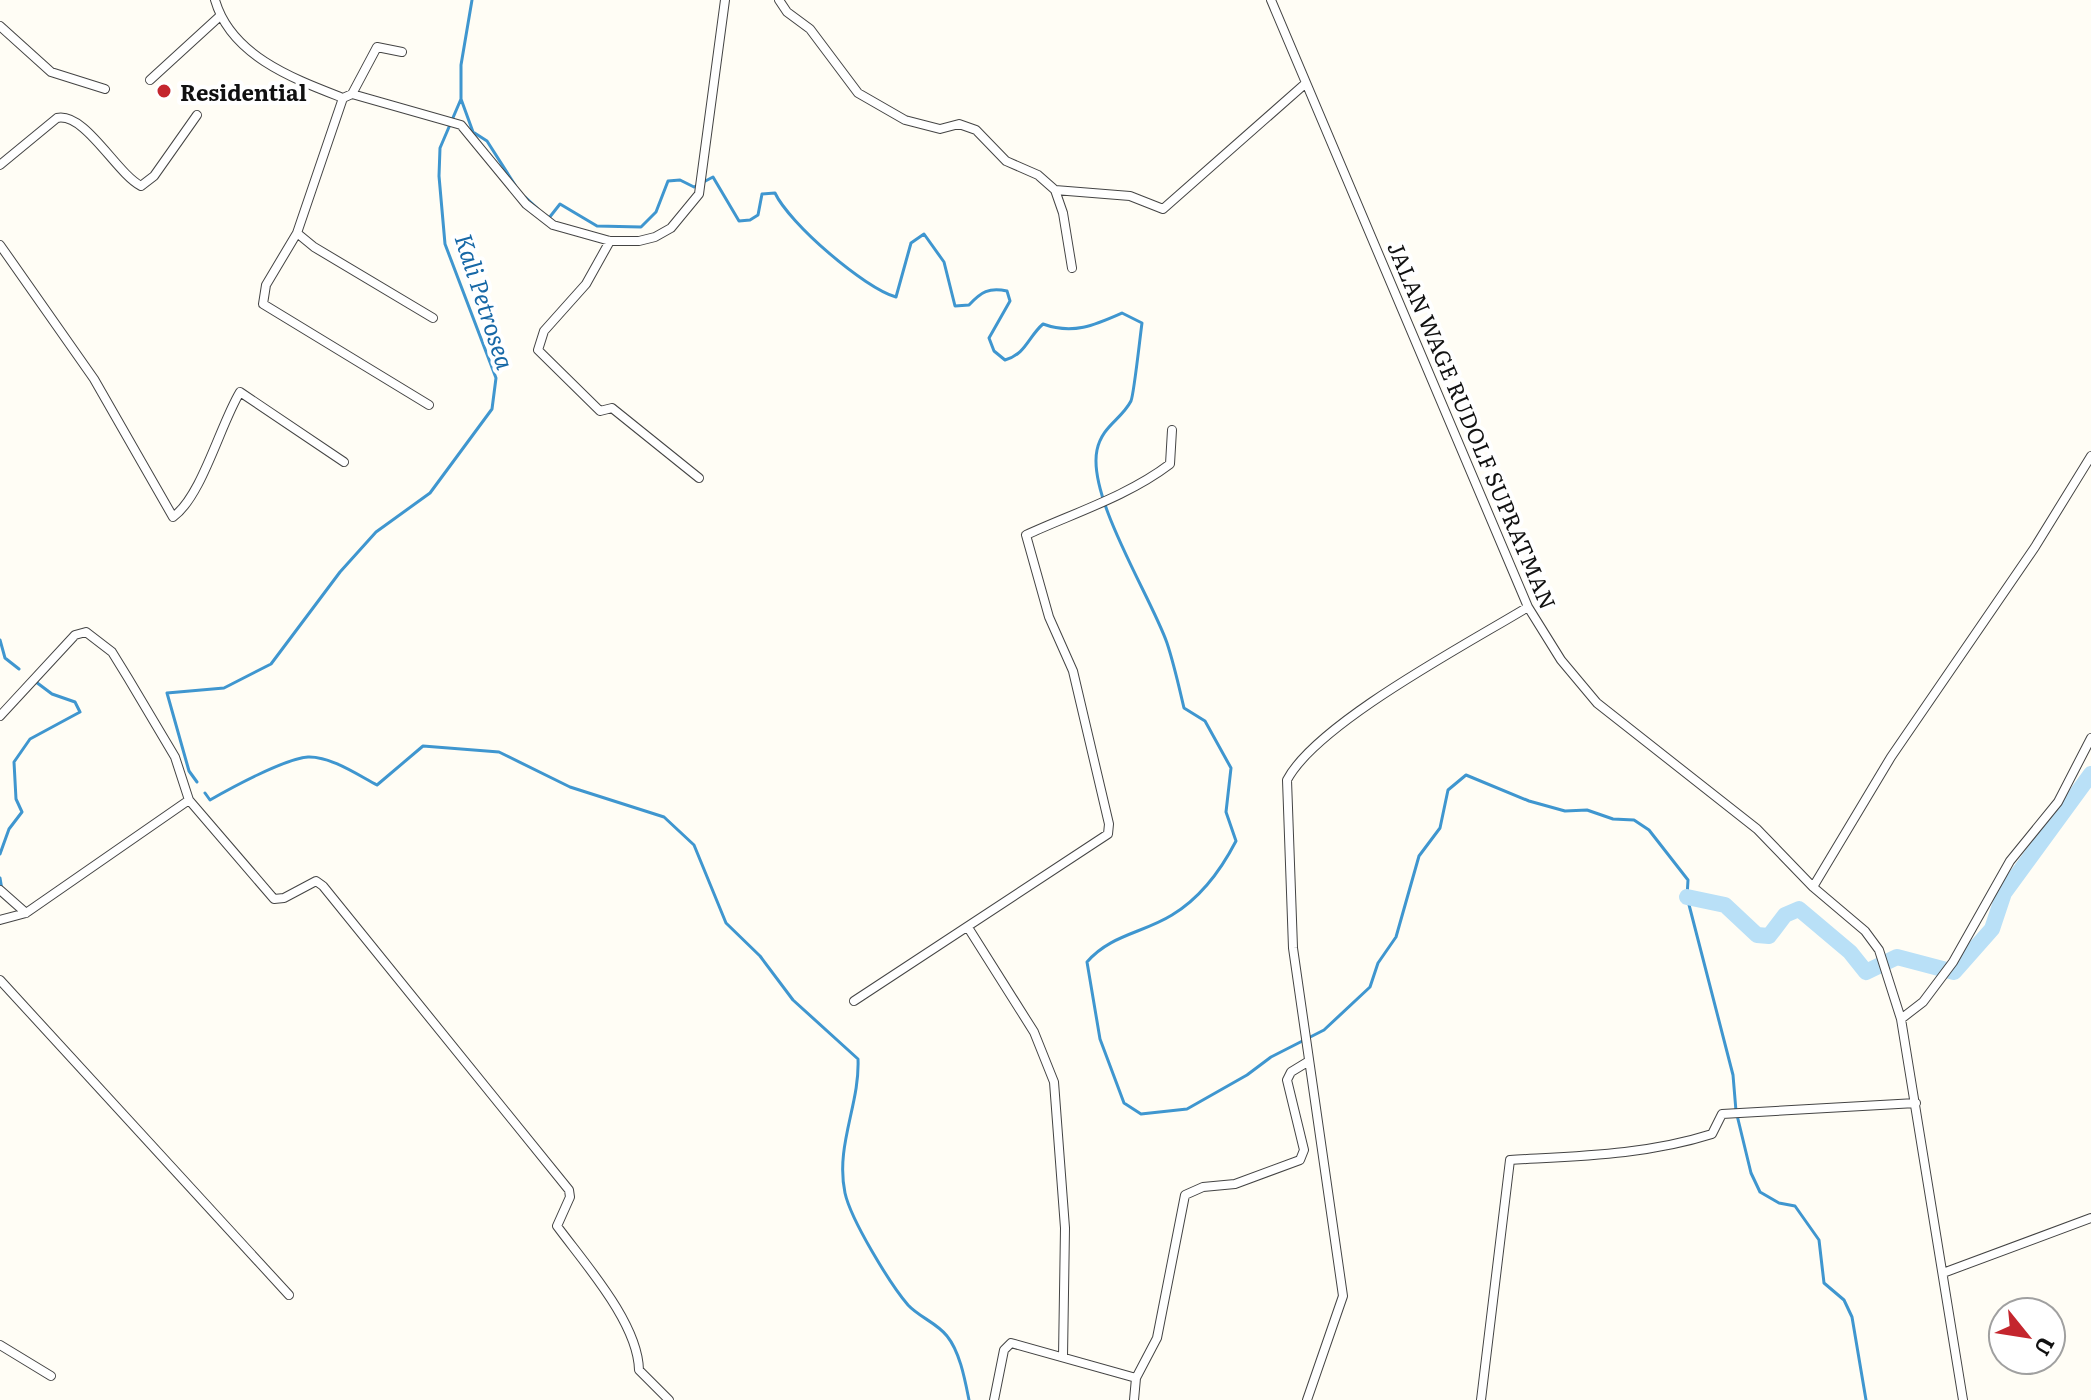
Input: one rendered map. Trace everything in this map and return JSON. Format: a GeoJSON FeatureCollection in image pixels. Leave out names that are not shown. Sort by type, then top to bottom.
{"type":"FeatureCollection","features":[{"type":"Feature","properties":{"kind":"street"},"geometry":{"type":"LineString","coordinates":[[215,0],[220,16],[253,52],[281,73],[343,98],[352,94],[377,47],[402,52]]}},
{"type":"Feature","properties":{"kind":"street"},"geometry":{"type":"LineString","coordinates":[[352,94],[461,125],[473,144],[538,216],[553,225],[610,241],[639,241],[655,237],[671,228],[701,189],[725,0]]}},
{"type":"Feature","properties":{"kind":"street"},"geometry":{"type":"LineString","coordinates":[[779,0],[787,12],[810,29],[858,93],[905,120],[940,129],[959,124],[976,130],[1006,161],[1038,175],[1055,190],[1063,213],[1072,268]]}},
{"type":"Feature","properties":{"kind":"street","name":"JALAN WAGE RUDOLF SUPRATMAN"},"geometry":{"type":"LineString","coordinates":[[1271,0],[1528,607],[1561,660],[1597,703],[1757,829],[1813,887],[1865,931],[1879,950],[1890,974],[1901,1019],[1963,1400]]}},
{"type":"Feature","properties":{"kind":"street"},"geometry":{"type":"LineString","coordinates":[[150,80],[220,16]]}},
{"type":"Feature","properties":{"kind":"street"},"geometry":{"type":"LineString","coordinates":[[0,26],[51,72],[105,89]]}},
{"type":"Feature","properties":{"kind":"street"},"geometry":{"type":"LineString","coordinates":[[1055,190],[1130,196],[1163,209],[1306,83]]}},
{"type":"Feature","properties":{"kind":"street"},"geometry":{"type":"LineString","coordinates":[[343,98],[297,233],[266,285],[263,304],[429,405]]}},
{"type":"Feature","properties":{"kind":"street"},"geometry":{"type":"LineString","coordinates":[[0,165],[57,118],[63,117],[78,124],[141,186],[154,176],[197,115]]}},
{"type":"Feature","properties":{"kind":"street"},"geometry":{"type":"LineString","coordinates":[[297,233],[433,318]]}},
{"type":"Feature","properties":{"kind":"street"},"geometry":{"type":"LineString","coordinates":[[610,241],[586,284],[544,331],[538,350],[600,411],[612,408],[699,478]]}},
{"type":"Feature","properties":{"kind":"street"},"geometry":{"type":"LineString","coordinates":[[0,245],[94,379],[173,517],[208,464],[240,392],[344,462]]}},
{"type":"Feature","properties":{"kind":"street"},"geometry":{"type":"LineString","coordinates":[[854,1001],[969,929],[1104,838],[1110,829],[1073,671],[1041,592],[1026,535],[1113,494],[1136,487],[1170,464],[1172,430]]}},
{"type":"Feature","properties":{"kind":"street"},"geometry":{"type":"LineString","coordinates":[[1813,887],[1891,757],[2009,587],[2091,456]]}},
{"type":"Feature","properties":{"kind":"street"},"geometry":{"type":"LineString","coordinates":[[1307,1400],[1343,1296],[1293,948],[1285,796],[1292,770],[1350,717],[1528,607]]}},
{"type":"Feature","properties":{"kind":"street"},"geometry":{"type":"LineString","coordinates":[[0,716],[75,635],[86,632],[112,652],[175,757],[189,800],[238,852],[274,899],[284,898],[316,881],[323,886],[569,1190],[570,1197],[557,1226],[610,1299],[639,1358],[639,1370],[669,1400]]}},
{"type":"Feature","properties":{"kind":"street"},"geometry":{"type":"LineString","coordinates":[[1901,1019],[1916,1010],[1953,962],[2010,861],[2058,802],[2091,738]]}},
{"type":"Feature","properties":{"kind":"street"},"geometry":{"type":"LineString","coordinates":[[0,920],[26,913],[189,800]]}},
{"type":"Feature","properties":{"kind":"street"},"geometry":{"type":"LineString","coordinates":[[0,890],[26,913]]}},
{"type":"Feature","properties":{"kind":"street"},"geometry":{"type":"LineString","coordinates":[[969,929],[1034,1032],[1054,1082],[1065,1228],[1063,1357]]}},
{"type":"Feature","properties":{"kind":"street"},"geometry":{"type":"LineString","coordinates":[[0,980],[289,1295]]}},
{"type":"Feature","properties":{"kind":"street"},"geometry":{"type":"LineString","coordinates":[[1134,1400],[1136,1378],[1157,1338],[1185,1195],[1203,1187],[1235,1184],[1300,1160],[1304,1150],[1287,1080],[1308,1057]]}},
{"type":"Feature","properties":{"kind":"street"},"geometry":{"type":"LineString","coordinates":[[1481,1400],[1510,1160],[1633,1153],[1684,1143],[1712,1134],[1722,1114],[1916,1103]]}},
{"type":"Feature","properties":{"kind":"street"},"geometry":{"type":"LineString","coordinates":[[1943,1273],[2091,1218]]}},
{"type":"Feature","properties":{"kind":"street"},"geometry":{"type":"LineString","coordinates":[[994,1400],[1004,1350],[1011,1343],[1136,1378]]}},
{"type":"Feature","properties":{"kind":"street"},"geometry":{"type":"LineString","coordinates":[[0,1345],[51,1376]]}},
{"type":"Feature","properties":{"kind":"waterway","name":"Kali Petrosea"},"geometry":{"type":"LineString","coordinates":[[197,782],[189,771],[167,693],[224,688],[271,664],[340,572],[376,532],[430,493],[492,409],[496,378],[445,244],[439,176],[440,148],[461,99],[461,65],[472,0]]}},
{"type":"Feature","properties":{"kind":"waterway"},"geometry":{"type":"LineString","coordinates":[[461,99],[473,132],[487,141],[515,185]]}},
{"type":"Feature","properties":{"kind":"waterway"},"geometry":{"type":"LineString","coordinates":[[549,218],[560,204],[597,226],[641,227],[656,212],[668,181],[680,180],[694,187],[713,177],[739,221],[758,215],[762,194],[775,193],[795,221],[829,253],[866,281],[896,297],[911,243],[924,234],[944,262],[955,306],[969,305],[990,290],[1007,291],[1010,301],[989,338],[994,351],[1005,360],[1022,349],[1043,324],[1074,329],[1122,313],[1142,323],[1131,401],[1099,442],[1096,470],[1101,494],[1122,547],[1167,643],[1184,708],[1205,721],[1231,768],[1226,812],[1236,841],[1217,872],[1193,900],[1161,921],[1116,940],[1087,962],[1100,1039],[1124,1103],[1141,1114],[1187,1109],[1247,1075],[1271,1057],[1324,1030],[1370,987],[1378,963],[1396,937],[1419,856],[1440,828],[1448,790],[1466,775],[1529,801],[1565,811],[1587,810],[1613,819],[1634,820],[1649,830],[1688,880],[1687,897],[1733,1075],[1736,1111],[1751,1173],[1760,1192],[1779,1203],[1795,1206],[1819,1240],[1824,1283],[1844,1300],[1852,1317],[1866,1400]]}},
{"type":"Feature","properties":{"kind":"waterway"},"geometry":{"type":"LineString","coordinates":[[525,197],[537,208]]}},
{"type":"Feature","properties":{"kind":"waterway"},"geometry":{"type":"LineString","coordinates":[[0,640],[5,658],[19,669]]}},
{"type":"Feature","properties":{"kind":"waterway"},"geometry":{"type":"LineString","coordinates":[[0,854],[9,829],[22,812],[16,799],[14,762],[30,739],[80,712],[75,702],[52,694],[36,682]]}},
{"type":"Feature","properties":{"kind":"waterway","name":"Kali Petrosea"},"geometry":{"type":"LineString","coordinates":[[205,793],[210,800],[272,768],[308,757],[334,763],[377,785],[423,746],[499,752],[570,787],[664,817],[694,845],[726,923],[760,956],[793,1000],[858,1059],[858,1076],[843,1159],[845,1193],[872,1251],[900,1295],[912,1309],[943,1331],[952,1343],[969,1400]]}},
{"type":"Feature","properties":{"kind":"waterway"},"geometry":{"type":"LineString","coordinates":[[1687,897],[1725,905],[1757,935],[1769,936],[1785,915],[1799,909],[1850,952],[1866,972],[1897,957],[1954,972],[1992,929],[2004,893],[2091,774]]}},
{"type":"Feature","properties":{"kind":"waterway"},"geometry":{"type":"LineString","coordinates":[[0,878],[2,890]]}},
{"type":"Feature","properties":{"kind":"place","name":"Residential"},"geometry":{"type":"Point","coordinates":[164,91]}}]}
